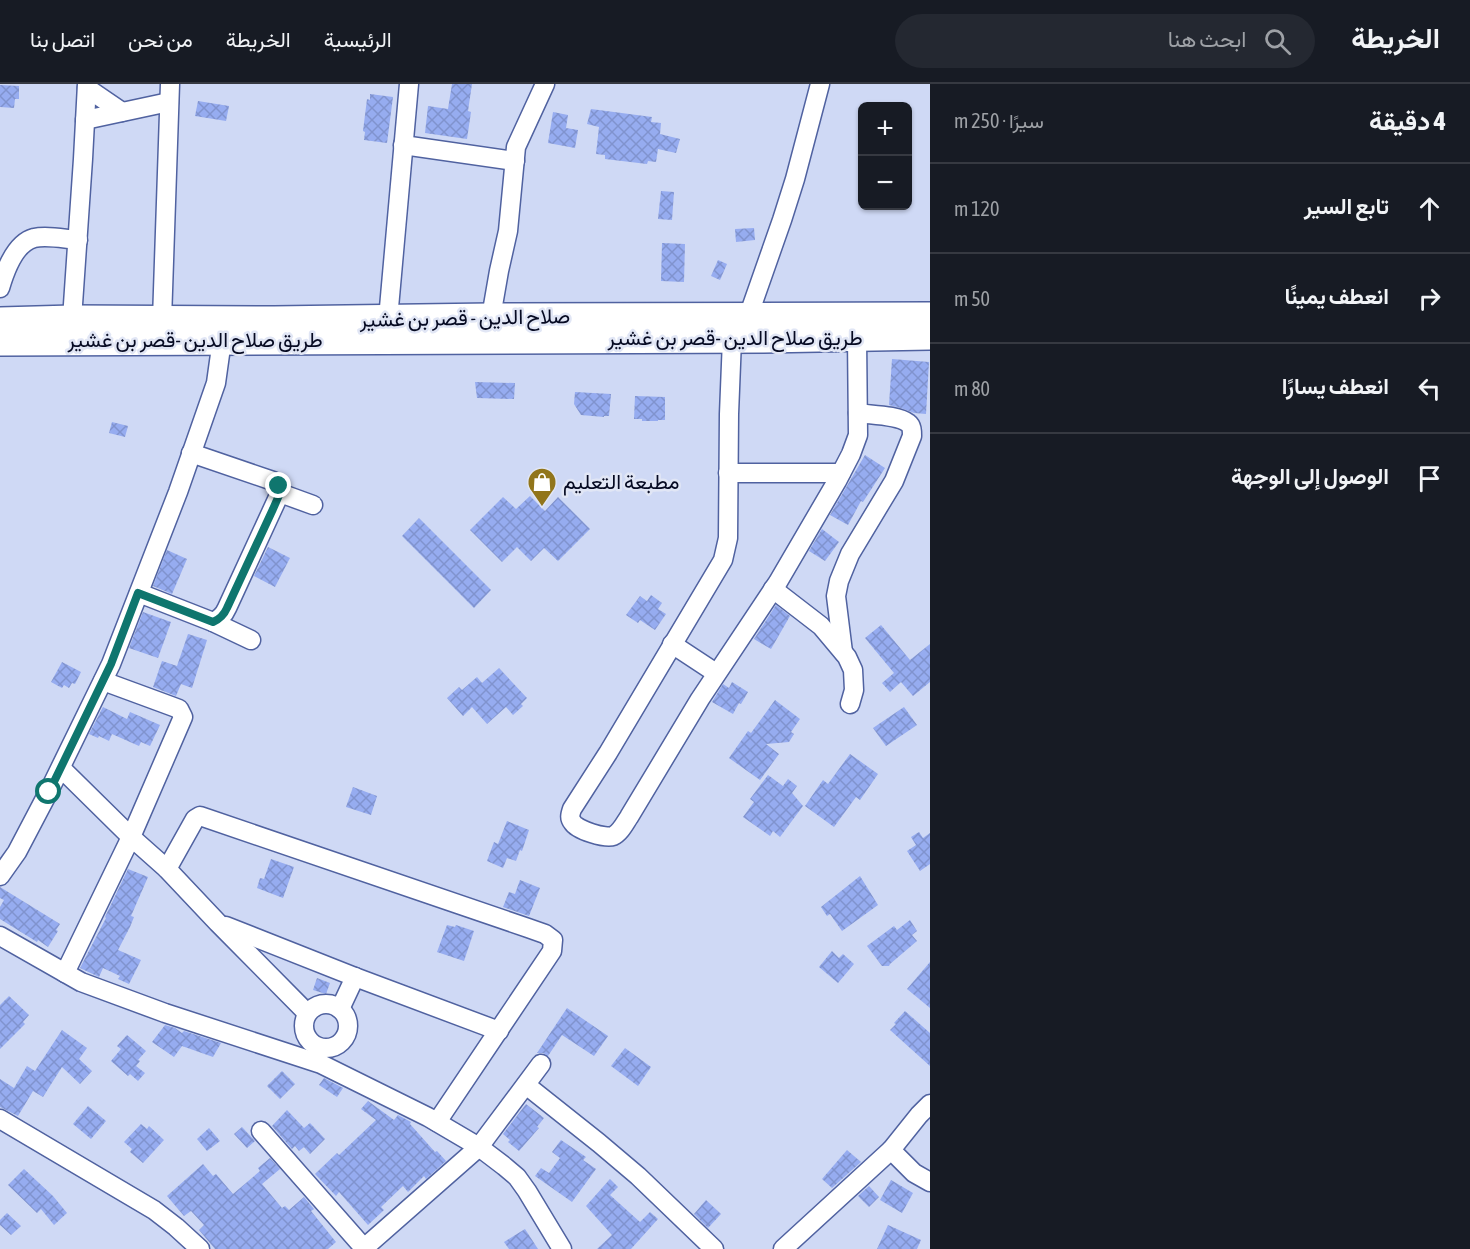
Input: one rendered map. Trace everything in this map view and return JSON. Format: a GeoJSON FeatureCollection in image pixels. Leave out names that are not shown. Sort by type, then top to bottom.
{"type":"FeatureCollection","features":[{"type":"Feature","properties":{"kind":"highway","name":"صلاح الدين - قصر بن غشير"},"geometry":{"type":"LineString","coordinates":[[0,321],[930,316]]}},
{"type":"Feature","properties":{"kind":"highway","name":"طريق صلاح الدين -قصر بن غشير"},"geometry":{"type":"LineString","coordinates":[[0,342],[930,336]]}},
{"type":"Feature","properties":{"kind":"street"},"geometry":{"type":"LineString","coordinates":[[388,319],[409,84]]}},
{"type":"Feature","properties":{"kind":"street"},"geometry":{"type":"LineString","coordinates":[[491,317],[508,231],[516,147],[545,84]]}},
{"type":"Feature","properties":{"kind":"street"},"geometry":{"type":"LineString","coordinates":[[748,317],[789,199],[819,84]]}},
{"type":"Feature","properties":{"kind":"street"},"geometry":{"type":"LineString","coordinates":[[87,86],[122,112]]}},
{"type":"Feature","properties":{"kind":"street"},"geometry":{"type":"LineString","coordinates":[[72,319],[87,86]]}},
{"type":"Feature","properties":{"kind":"street"},"geometry":{"type":"LineString","coordinates":[[85,120],[122,112],[170,93],[162,320]]}},
{"type":"Feature","properties":{"kind":"street"},"geometry":{"type":"LineString","coordinates":[[403,145],[515,161]]}},
{"type":"Feature","properties":{"kind":"street"},"geometry":{"type":"LineString","coordinates":[[0,288],[9,262],[16,252],[32,238],[52,237],[78,240]]}},
{"type":"Feature","properties":{"kind":"street"},"geometry":{"type":"LineString","coordinates":[[732,339],[728,538],[723,560],[572,809],[571,820],[576,826],[603,837],[614,836],[621,828],[716,674],[772,589],[841,473],[858,435],[858,337]]}},
{"type":"Feature","properties":{"kind":"street"},"geometry":{"type":"LineString","coordinates":[[0,876],[16,852],[60,768],[111,664],[178,492],[216,383],[222,340]]}},
{"type":"Feature","properties":{"kind":"street"},"geometry":{"type":"LineString","coordinates":[[843,652],[837,596],[839,581],[850,554],[894,481],[912,436],[912,429],[905,421],[858,413]]}},
{"type":"Feature","properties":{"kind":"street"},"geometry":{"type":"LineString","coordinates":[[191,453],[273,481],[279,486],[280,493],[224,614],[213,622]]}},
{"type":"Feature","properties":{"kind":"street"},"geometry":{"type":"LineString","coordinates":[[729,473],[841,473]]}},
{"type":"Feature","properties":{"kind":"street"},"geometry":{"type":"LineString","coordinates":[[280,493],[314,505]]}},
{"type":"Feature","properties":{"kind":"street"},"geometry":{"type":"LineString","coordinates":[[772,589],[821,626],[843,652],[853,670],[854,690],[850,704]]}},
{"type":"Feature","properties":{"kind":"street"},"geometry":{"type":"LineString","coordinates":[[138,593],[213,622],[251,640]]}},
{"type":"Feature","properties":{"kind":"street"},"geometry":{"type":"LineString","coordinates":[[672,644],[716,674]]}},
{"type":"Feature","properties":{"kind":"street"},"geometry":{"type":"LineString","coordinates":[[65,973],[131,837],[183,717],[179,709],[103,681]]}},
{"type":"Feature","properties":{"kind":"street"},"geometry":{"type":"LineString","coordinates":[[60,768],[167,869],[307,1013]]}},
{"type":"Feature","properties":{"kind":"street"},"geometry":{"type":"LineString","coordinates":[[167,869],[195,819],[200,816],[544,934],[553,940],[552,951],[437,1122]]}},
{"type":"Feature","properties":{"kind":"street"},"geometry":{"type":"LineString","coordinates":[[218,923],[499,1030]]}},
{"type":"Feature","properties":{"kind":"street"},"geometry":{"type":"LineString","coordinates":[[0,936],[81,982],[165,1013],[323,1056],[479,1147],[504,1166],[517,1177],[527,1191],[562,1249]]}},
{"type":"Feature","properties":{"kind":"street"},"geometry":{"type":"LineString","coordinates":[[340,1009],[355,977]]}},
{"type":"Feature","properties":{"kind":"street"},"geometry":{"type":"LineString","coordinates":[[323,1004],[340,1009],[348,1028],[338,1045],[323,1056],[305,1036],[303,1024],[307,1013],[323,1004]]}},
{"type":"Feature","properties":{"kind":"street"},"geometry":{"type":"LineString","coordinates":[[261,1131],[364,1248],[479,1147],[542,1064]]}},
{"type":"Feature","properties":{"kind":"street"},"geometry":{"type":"LineString","coordinates":[[526,1085],[638,1176],[714,1249]]}},
{"type":"Feature","properties":{"kind":"street"},"geometry":{"type":"LineString","coordinates":[[783,1249],[891,1150],[930,1104]]}},
{"type":"Feature","properties":{"kind":"street"},"geometry":{"type":"LineString","coordinates":[[0,1119],[154,1210],[200,1249]]}},
{"type":"Feature","properties":{"kind":"street"},"geometry":{"type":"LineString","coordinates":[[891,1150],[914,1173],[930,1182]]}},
{"type":"Feature","properties":{"kind":"building"},"geometry":{"type":"Polygon","coordinates":[[[452,84],[472,84],[467,139],[425,133],[428,106],[448,109],[452,84]]]}},
{"type":"Feature","properties":{"kind":"building"},"geometry":{"type":"Polygon","coordinates":[[[0,85],[19,86],[19,99],[15,99],[14,108],[0,107],[0,85]]]}},
{"type":"Feature","properties":{"kind":"building"},"geometry":{"type":"Polygon","coordinates":[[[370,94],[393,97],[387,143],[364,140],[367,99],[370,100],[370,94]]]}},
{"type":"Feature","properties":{"kind":"building"},"geometry":{"type":"Polygon","coordinates":[[[198,101],[229,106],[226,121],[195,116],[198,101]]]}},
{"type":"Feature","properties":{"kind":"building"},"geometry":{"type":"Polygon","coordinates":[[[591,109],[652,117],[651,122],[661,123],[660,134],[680,139],[676,153],[658,149],[656,162],[648,161],[647,164],[605,159],[605,155],[596,154],[599,127],[587,124],[591,109]]]}},
{"type":"Feature","properties":{"kind":"building"},"geometry":{"type":"Polygon","coordinates":[[[553,112],[568,115],[566,128],[578,130],[575,148],[548,143],[553,112]]]}},
{"type":"Feature","properties":{"kind":"building"},"geometry":{"type":"Polygon","coordinates":[[[661,191],[674,192],[672,220],[658,219],[661,191]]]}},
{"type":"Feature","properties":{"kind":"building"},"geometry":{"type":"Polygon","coordinates":[[[754,228],[755,240],[736,242],[735,229],[754,228]]]}},
{"type":"Feature","properties":{"kind":"building"},"geometry":{"type":"Polygon","coordinates":[[[662,243],[685,244],[684,282],[661,281],[662,243]]]}},
{"type":"Feature","properties":{"kind":"building"},"geometry":{"type":"Polygon","coordinates":[[[718,260],[727,264],[720,280],[711,276],[718,260]]]}},
{"type":"Feature","properties":{"kind":"building"},"geometry":{"type":"Polygon","coordinates":[[[892,359],[929,362],[926,414],[914,413],[889,405],[892,359]]]}},
{"type":"Feature","properties":{"kind":"building"},"geometry":{"type":"Polygon","coordinates":[[[475,382],[515,383],[514,399],[477,398],[475,382]]]}},
{"type":"Feature","properties":{"kind":"building"},"geometry":{"type":"Polygon","coordinates":[[[575,392],[611,394],[609,416],[581,415],[574,404],[575,392]]]}},
{"type":"Feature","properties":{"kind":"building"},"geometry":{"type":"Polygon","coordinates":[[[635,396],[665,397],[665,420],[634,419],[635,396]]]}},
{"type":"Feature","properties":{"kind":"building"},"geometry":{"type":"Polygon","coordinates":[[[112,422],[128,426],[125,437],[109,433],[112,422]]]}},
{"type":"Feature","properties":{"kind":"building"},"geometry":{"type":"Polygon","coordinates":[[[865,455],[885,468],[863,502],[861,501],[848,525],[830,515],[865,455]]]}},
{"type":"Feature","properties":{"kind":"building"},"geometry":{"type":"Polygon","coordinates":[[[530,496],[545,511],[558,497],[590,529],[558,561],[544,548],[531,561],[517,547],[502,562],[470,530],[503,497],[516,509],[530,496]]]}},
{"type":"Feature","properties":{"kind":"building"},"geometry":{"type":"Polygon","coordinates":[[[419,518],[491,590],[474,608],[402,536],[419,518]]]}},
{"type":"Feature","properties":{"kind":"building"},"geometry":{"type":"Polygon","coordinates":[[[822,529],[839,542],[825,561],[809,551],[822,529]]]}},
{"type":"Feature","properties":{"kind":"building"},"geometry":{"type":"Polygon","coordinates":[[[268,547],[290,558],[275,587],[254,576],[268,547]]]}},
{"type":"Feature","properties":{"kind":"building"},"geometry":{"type":"Polygon","coordinates":[[[167,550],[187,559],[172,594],[153,586],[167,550]]]}},
{"type":"Feature","properties":{"kind":"building"},"geometry":{"type":"Polygon","coordinates":[[[651,595],[662,603],[658,609],[666,614],[655,630],[640,620],[638,623],[626,615],[640,596],[647,601],[651,595]]]}},
{"type":"Feature","properties":{"kind":"building"},"geometry":{"type":"Polygon","coordinates":[[[776,605],[790,616],[771,649],[754,639],[776,605]]]}},
{"type":"Feature","properties":{"kind":"building"},"geometry":{"type":"Polygon","coordinates":[[[143,612],[171,622],[158,658],[129,648],[143,612]]]}},
{"type":"Feature","properties":{"kind":"building"},"geometry":{"type":"Polygon","coordinates":[[[881,625],[910,660],[930,644],[930,682],[913,696],[901,682],[890,692],[882,683],[894,673],[865,638],[881,625]]]}},
{"type":"Feature","properties":{"kind":"building"},"geometry":{"type":"Polygon","coordinates":[[[188,634],[207,640],[192,688],[181,684],[176,696],[153,687],[162,661],[177,666],[188,634]]]}},
{"type":"Feature","properties":{"kind":"building"},"geometry":{"type":"Polygon","coordinates":[[[62,662],[81,672],[75,684],[72,683],[69,688],[64,685],[62,688],[51,682],[62,662]]]}},
{"type":"Feature","properties":{"kind":"building"},"geometry":{"type":"Polygon","coordinates":[[[499,668],[527,698],[521,704],[523,706],[513,715],[506,707],[487,724],[472,707],[463,716],[447,698],[459,687],[462,690],[477,677],[482,683],[499,668]]]}},
{"type":"Feature","properties":{"kind":"building"},"geometry":{"type":"Polygon","coordinates":[[[732,682],[748,692],[733,714],[712,702],[723,684],[729,688],[732,682]]]}},
{"type":"Feature","properties":{"kind":"building"},"geometry":{"type":"Polygon","coordinates":[[[775,700],[800,719],[791,732],[794,734],[789,742],[766,744],[779,754],[760,780],[729,758],[748,731],[751,733],[775,700]]]}},
{"type":"Feature","properties":{"kind":"building"},"geometry":{"type":"Polygon","coordinates":[[[103,707],[127,719],[130,712],[160,725],[150,746],[141,742],[139,746],[112,734],[109,741],[89,734],[103,707]]]}},
{"type":"Feature","properties":{"kind":"building"},"geometry":{"type":"Polygon","coordinates":[[[904,707],[917,725],[886,746],[873,728],[904,707]]]}},
{"type":"Feature","properties":{"kind":"building"},"geometry":{"type":"Polygon","coordinates":[[[850,754],[878,774],[860,800],[856,797],[834,827],[805,806],[823,780],[828,784],[850,754]]]}},
{"type":"Feature","properties":{"kind":"building"},"geometry":{"type":"Polygon","coordinates":[[[768,775],[783,786],[788,779],[797,786],[792,793],[803,806],[780,837],[773,831],[770,836],[743,817],[754,802],[750,799],[768,775]]]}},
{"type":"Feature","properties":{"kind":"building"},"geometry":{"type":"Polygon","coordinates":[[[353,787],[377,796],[371,815],[346,807],[353,787]]]}},
{"type":"Feature","properties":{"kind":"building"},"geometry":{"type":"Polygon","coordinates":[[[507,821],[529,830],[516,861],[507,858],[503,868],[487,861],[494,842],[498,844],[507,821]]]}},
{"type":"Feature","properties":{"kind":"building"},"geometry":{"type":"Polygon","coordinates":[[[919,832],[923,838],[930,833],[930,864],[920,871],[907,851],[916,845],[911,837],[919,832]]]}},
{"type":"Feature","properties":{"kind":"building"},"geometry":{"type":"Polygon","coordinates":[[[271,859],[294,867],[283,898],[257,888],[260,878],[264,879],[271,859]]]}},
{"type":"Feature","properties":{"kind":"building"},"geometry":{"type":"Polygon","coordinates":[[[128,869],[148,877],[131,916],[134,917],[130,927],[118,950],[141,960],[129,984],[118,979],[120,976],[103,968],[99,977],[80,968],[128,869]]]}},
{"type":"Feature","properties":{"kind":"building"},"geometry":{"type":"Polygon","coordinates":[[[860,876],[878,905],[842,931],[830,914],[827,916],[821,907],[860,876]]]}},
{"type":"Feature","properties":{"kind":"building"},"geometry":{"type":"Polygon","coordinates":[[[520,880],[540,888],[529,916],[503,907],[509,892],[515,894],[520,880]]]}},
{"type":"Feature","properties":{"kind":"building"},"geometry":{"type":"Polygon","coordinates":[[[0,887],[60,924],[48,947],[0,919],[0,907],[4,900],[0,898],[0,887]]]}},
{"type":"Feature","properties":{"kind":"building"},"geometry":{"type":"Polygon","coordinates":[[[910,920],[917,931],[912,935],[917,941],[889,966],[882,966],[867,946],[894,926],[897,930],[910,920]]]}},
{"type":"Feature","properties":{"kind":"building"},"geometry":{"type":"Polygon","coordinates":[[[447,925],[455,927],[456,925],[474,931],[464,961],[437,952],[447,925]]]}},
{"type":"Feature","properties":{"kind":"building"},"geometry":{"type":"Polygon","coordinates":[[[832,951],[839,958],[843,954],[854,964],[838,983],[819,967],[832,951]]]}},
{"type":"Feature","properties":{"kind":"building"},"geometry":{"type":"Polygon","coordinates":[[[930,962],[930,1008],[907,989],[930,962]]]}},
{"type":"Feature","properties":{"kind":"building"},"geometry":{"type":"Polygon","coordinates":[[[317,978],[330,983],[326,994],[313,990],[317,978]]]}},
{"type":"Feature","properties":{"kind":"building"},"geometry":{"type":"Polygon","coordinates":[[[9,996],[29,1015],[23,1022],[25,1024],[0,1049],[0,1005],[9,996]]]}},
{"type":"Feature","properties":{"kind":"building"},"geometry":{"type":"Polygon","coordinates":[[[567,1008],[608,1036],[594,1056],[562,1035],[548,1056],[537,1053],[567,1008]]]}},
{"type":"Feature","properties":{"kind":"building"},"geometry":{"type":"Polygon","coordinates":[[[905,1011],[930,1033],[930,1066],[890,1030],[905,1011]]]}},
{"type":"Feature","properties":{"kind":"building"},"geometry":{"type":"Polygon","coordinates":[[[165,1025],[182,1033],[184,1031],[221,1043],[213,1057],[182,1046],[174,1057],[152,1042],[165,1025]]]}},
{"type":"Feature","properties":{"kind":"building"},"geometry":{"type":"Polygon","coordinates":[[[62,1030],[87,1048],[79,1059],[92,1071],[80,1084],[62,1067],[43,1097],[33,1091],[18,1116],[0,1107],[0,1079],[14,1088],[27,1066],[35,1071],[62,1030]]]}},
{"type":"Feature","properties":{"kind":"building"},"geometry":{"type":"Polygon","coordinates":[[[127,1035],[146,1051],[136,1066],[145,1073],[138,1081],[130,1074],[128,1076],[111,1061],[121,1049],[117,1046],[127,1035]]]}},
{"type":"Feature","properties":{"kind":"building"},"geometry":{"type":"Polygon","coordinates":[[[625,1048],[651,1067],[638,1086],[611,1066],[625,1048]]]}},
{"type":"Feature","properties":{"kind":"building"},"geometry":{"type":"Polygon","coordinates":[[[282,1071],[295,1084],[280,1099],[267,1086],[282,1071]]]}},
{"type":"Feature","properties":{"kind":"building"},"geometry":{"type":"Polygon","coordinates":[[[324,1078],[343,1088],[337,1097],[319,1085],[324,1078]]]}},
{"type":"Feature","properties":{"kind":"building"},"geometry":{"type":"Polygon","coordinates":[[[368,1101],[394,1120],[398,1115],[411,1122],[410,1124],[435,1152],[437,1151],[446,1161],[426,1179],[424,1176],[408,1192],[403,1186],[381,1207],[384,1210],[368,1225],[339,1192],[336,1196],[315,1174],[376,1120],[361,1109],[368,1101]]]}},
{"type":"Feature","properties":{"kind":"building"},"geometry":{"type":"Polygon","coordinates":[[[526,1104],[544,1118],[537,1127],[539,1128],[519,1151],[508,1142],[510,1140],[503,1134],[526,1104]]]}},
{"type":"Feature","properties":{"kind":"building"},"geometry":{"type":"Polygon","coordinates":[[[88,1106],[106,1121],[91,1139],[73,1124],[88,1106]]]}},
{"type":"Feature","properties":{"kind":"building"},"geometry":{"type":"Polygon","coordinates":[[[287,1110],[304,1128],[310,1123],[325,1139],[310,1154],[304,1147],[299,1151],[295,1146],[292,1149],[272,1126],[287,1110]]]}},
{"type":"Feature","properties":{"kind":"building"},"geometry":{"type":"Polygon","coordinates":[[[141,1124],[147,1129],[149,1126],[164,1140],[143,1163],[130,1152],[132,1149],[124,1142],[141,1124]]]}},
{"type":"Feature","properties":{"kind":"building"},"geometry":{"type":"Polygon","coordinates":[[[242,1127],[255,1141],[247,1148],[234,1134],[242,1127]]]}},
{"type":"Feature","properties":{"kind":"building"},"geometry":{"type":"Polygon","coordinates":[[[209,1128],[220,1141],[207,1151],[197,1139],[209,1128]]]}},
{"type":"Feature","properties":{"kind":"building"},"geometry":{"type":"Polygon","coordinates":[[[561,1140],[586,1157],[583,1160],[596,1169],[572,1202],[535,1176],[541,1168],[549,1173],[560,1158],[552,1152],[561,1140]]]}},
{"type":"Feature","properties":{"kind":"building"},"geometry":{"type":"Polygon","coordinates":[[[847,1150],[861,1162],[832,1188],[822,1179],[847,1150]]]}},
{"type":"Feature","properties":{"kind":"building"},"geometry":{"type":"Polygon","coordinates":[[[270,1158],[280,1169],[262,1184],[282,1208],[285,1206],[289,1210],[304,1197],[314,1209],[311,1211],[336,1242],[328,1249],[215,1249],[199,1230],[204,1225],[191,1211],[184,1216],[167,1196],[203,1164],[213,1176],[216,1174],[233,1194],[260,1171],[258,1168],[270,1158]]]}},
{"type":"Feature","properties":{"kind":"building"},"geometry":{"type":"Polygon","coordinates":[[[24,1169],[53,1196],[67,1213],[54,1225],[41,1209],[37,1213],[8,1185],[24,1169]]]}},
{"type":"Feature","properties":{"kind":"building"},"geometry":{"type":"Polygon","coordinates":[[[610,1179],[618,1187],[610,1195],[640,1222],[650,1212],[658,1219],[631,1249],[597,1249],[612,1235],[586,1206],[610,1179]]]}},
{"type":"Feature","properties":{"kind":"building"},"geometry":{"type":"Polygon","coordinates":[[[891,1180],[913,1193],[902,1213],[880,1200],[891,1180]]]}},
{"type":"Feature","properties":{"kind":"building"},"geometry":{"type":"Polygon","coordinates":[[[869,1186],[879,1197],[869,1207],[858,1196],[869,1186]]]}},
{"type":"Feature","properties":{"kind":"building"},"geometry":{"type":"Polygon","coordinates":[[[706,1200],[721,1214],[708,1228],[694,1214],[706,1200]]]}},
{"type":"Feature","properties":{"kind":"building"},"geometry":{"type":"Polygon","coordinates":[[[7,1213],[21,1226],[11,1235],[0,1225],[0,1220],[7,1213]]]}},
{"type":"Feature","properties":{"kind":"building"},"geometry":{"type":"Polygon","coordinates":[[[888,1225],[921,1240],[917,1249],[877,1249],[888,1225]]]}},
{"type":"Feature","properties":{"kind":"building"},"geometry":{"type":"Polygon","coordinates":[[[525,1229],[538,1249],[509,1249],[504,1242],[525,1229]]]}},
{"type":"Feature","properties":{"kind":"place","name":"مطبعة التعليم"},"geometry":{"type":"Point","coordinates":[542,508]}},
{"type":"Feature","properties":{"kind":"route"},"geometry":{"type":"LineString","coordinates":[[49,792],[111,664],[138,593],[213,622],[218,620],[227,608],[273,509],[280,493],[279,486]]}}]}
